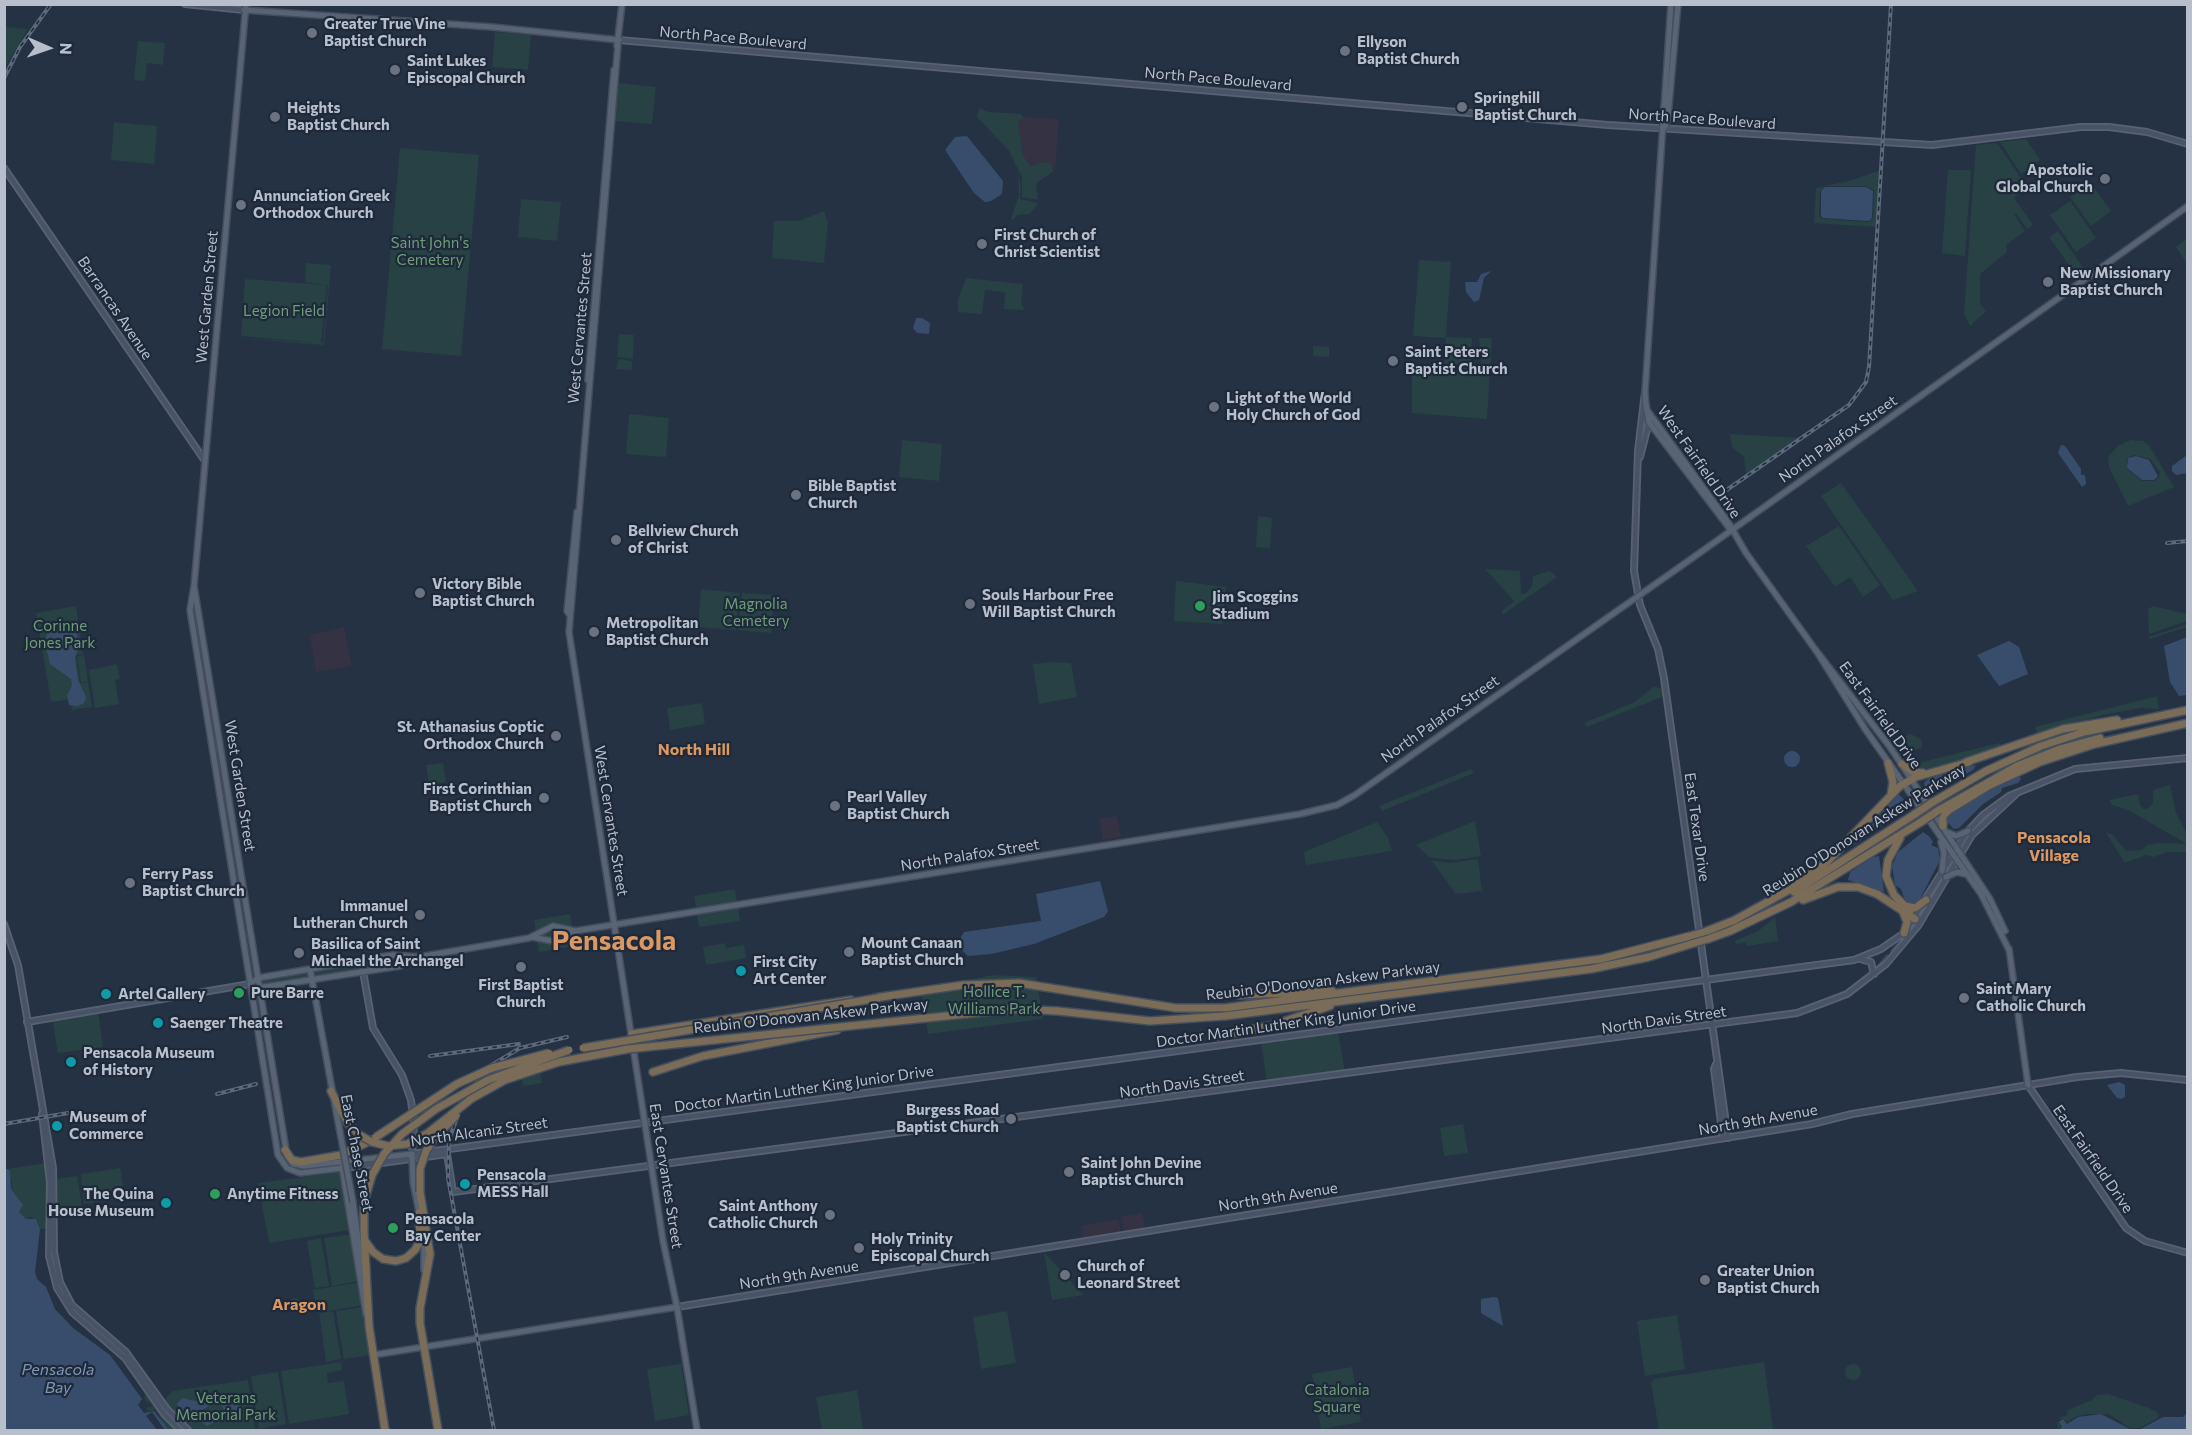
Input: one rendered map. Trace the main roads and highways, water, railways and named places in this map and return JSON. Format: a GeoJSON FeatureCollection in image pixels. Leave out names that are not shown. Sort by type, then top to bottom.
{"type":"FeatureCollection","features":[{"type":"Feature","properties":{"kind":"highway","name":"Reubin O'Donovan Askew Parkway"},"geometry":{"type":"LineString","coordinates":[[1707,935],[1800,888],[1933,802],[1998,764],[2041,746],[2084,732],[2187,710]]}},
{"type":"Feature","properties":{"kind":"highway"},"geometry":{"type":"LineString","coordinates":[[1732,921],[1782,894],[1827,862],[1890,796],[1911,780],[2062,729],[2130,718],[2152,717]]}},
{"type":"Feature","properties":{"kind":"highway"},"geometry":{"type":"LineString","coordinates":[[1944,829],[1943,816],[1949,810],[1990,785],[2040,762],[2095,744],[2187,722]]}},
{"type":"Feature","properties":{"kind":"highway","name":"Reubin O'Donovan Askew Parkway"},"geometry":{"type":"LineString","coordinates":[[532,1070],[615,1050],[1022,1009],[1150,1021],[1349,1000],[1407,988],[1601,959],[1730,932],[1784,906],[1989,780],[2047,754],[2105,737],[2187,722]]}},
{"type":"Feature","properties":{"kind":"highway"},"geometry":{"type":"LineString","coordinates":[[1902,764],[1909,770],[1921,773],[1969,762]]}},
{"type":"Feature","properties":{"kind":"highway"},"geometry":{"type":"LineString","coordinates":[[1888,763],[1893,782],[1890,796]]}},
{"type":"Feature","properties":{"kind":"highway"},"geometry":{"type":"LineString","coordinates":[[1904,933],[1907,920],[1889,887],[1886,868],[1893,846],[1911,829]]}},
{"type":"Feature","properties":{"kind":"highway"},"geometry":{"type":"LineString","coordinates":[[1784,906],[1826,890],[1847,886],[1871,891],[1901,906],[1918,919]]}},
{"type":"Feature","properties":{"kind":"highway"},"geometry":{"type":"LineString","coordinates":[[1901,906],[1911,908],[1926,900]]}},
{"type":"Feature","properties":{"kind":"highway","name":"Reubin O'Donovan Askew Parkway"},"geometry":{"type":"LineString","coordinates":[[368,1311],[364,1202],[372,1175],[384,1154],[402,1134],[436,1109],[488,1080],[569,1050],[963,986],[1019,983],[1159,1006],[1224,1012],[1380,988],[1407,988]]}},
{"type":"Feature","properties":{"kind":"highway"},"geometry":{"type":"LineString","coordinates":[[1239,995],[1380,988]]}},
{"type":"Feature","properties":{"kind":"highway"},"geometry":{"type":"LineString","coordinates":[[632,1031],[822,1002],[878,998]]}},
{"type":"Feature","properties":{"kind":"highway"},"geometry":{"type":"LineString","coordinates":[[1217,1036],[1270,1026],[1349,1000]]}},
{"type":"Feature","properties":{"kind":"highway"},"geometry":{"type":"LineString","coordinates":[[653,1072],[730,1050],[902,1020]]}},
{"type":"Feature","properties":{"kind":"highway"},"geometry":{"type":"LineString","coordinates":[[285,1150],[292,1160],[301,1162],[341,1155],[376,1137],[416,1109],[475,1075],[524,1058],[569,1050]]}},
{"type":"Feature","properties":{"kind":"highway"},"geometry":{"type":"LineString","coordinates":[[331,1091],[348,1122],[358,1134],[372,1142],[388,1146],[407,1144],[428,1133],[484,1091],[532,1070]]}},
{"type":"Feature","properties":{"kind":"highway"},"geometry":{"type":"LineString","coordinates":[[438,1431],[424,1348],[420,1308],[430,1254],[420,1192],[423,1159],[441,1130],[478,1099],[532,1070]]}},
{"type":"Feature","properties":{"kind":"highway"},"geometry":{"type":"LineString","coordinates":[[364,1234],[371,1250],[380,1258],[393,1261],[404,1259],[415,1250],[420,1241],[419,1213]]}},
{"type":"Feature","properties":{"kind":"highway","name":"East Chase Street"},"geometry":{"type":"LineString","coordinates":[[368,1311],[385,1431]]}},
{"type":"Feature","properties":{"kind":"main road"},"geometry":{"type":"LineString","coordinates":[[185,4],[244,6]]}},
{"type":"Feature","properties":{"kind":"main road","name":"West Cervantes Street"},"geometry":{"type":"LineString","coordinates":[[569,614],[567,611],[622,4]]}},
{"type":"Feature","properties":{"kind":"main road","name":"West Fairfield Drive"},"geometry":{"type":"LineString","coordinates":[[1671,4],[1645,392],[1647,410],[1650,419],[1728,522],[1731,530]]}},
{"type":"Feature","properties":{"kind":"main road","name":"West Fairfield Drive"},"geometry":{"type":"LineString","coordinates":[[1664,128],[1668,117],[1678,4]]}},
{"type":"Feature","properties":{"kind":"main road","name":"North Pace Boulevard"},"geometry":{"type":"LineString","coordinates":[[244,6],[492,27],[618,42],[1664,128],[1932,145],[2081,128],[2109,127],[2147,132],[2187,144]]}},
{"type":"Feature","properties":{"kind":"main road","name":"West Garden Street"},"geometry":{"type":"LineString","coordinates":[[244,6],[194,586],[190,610],[279,1157],[289,1169],[309,1173]]}},
{"type":"Feature","properties":{"kind":"main road","name":"West Cervantes Street"},"geometry":{"type":"LineString","coordinates":[[614,925],[571,647],[569,614],[593,358],[618,42]]}},
{"type":"Feature","properties":{"kind":"main road","name":"Barrancas Avenue"},"geometry":{"type":"LineString","coordinates":[[4,168],[205,461]]}},
{"type":"Feature","properties":{"kind":"main road","name":"North Palafox Street"},"geometry":{"type":"LineString","coordinates":[[532,937],[557,942],[575,931],[1300,814],[1330,807],[1355,795],[2187,206]]}},
{"type":"Feature","properties":{"kind":"main road"},"geometry":{"type":"LineString","coordinates":[[591,337],[593,358]]}},
{"type":"Feature","properties":{"kind":"main road"},"geometry":{"type":"LineString","coordinates":[[589,369],[590,390]]}},
{"type":"Feature","properties":{"kind":"main road"},"geometry":{"type":"LineString","coordinates":[[1639,459],[1645,392]]}},
{"type":"Feature","properties":{"kind":"main road"},"geometry":{"type":"LineString","coordinates":[[1639,459],[1650,419]]}},
{"type":"Feature","properties":{"kind":"main road","name":"East Texar Drive"},"geometry":{"type":"LineString","coordinates":[[1639,459],[1632,556],[1638,596],[1658,649],[1664,678],[1716,1064],[1714,1069],[1726,1138]]}},
{"type":"Feature","properties":{"kind":"main road","name":"East Fairfield Drive"},"geometry":{"type":"LineString","coordinates":[[1731,530],[1815,650],[1903,785],[1988,905],[2009,950]]}},
{"type":"Feature","properties":{"kind":"main road","name":"West Garden Street"},"geometry":{"type":"LineString","coordinates":[[194,586],[285,1150]]}},
{"type":"Feature","properties":{"kind":"main road","name":"East Fairfield Drive"},"geometry":{"type":"LineString","coordinates":[[1815,650],[1873,722],[1996,910],[2009,950],[2028,1085],[2037,1100],[2122,1222],[2138,1238],[2187,1253]]}},
{"type":"Feature","properties":{"kind":"main road"},"geometry":{"type":"LineString","coordinates":[[212,746],[221,744]]}},
{"type":"Feature","properties":{"kind":"main road"},"geometry":{"type":"LineString","coordinates":[[1918,919],[1968,831],[1990,809],[2018,792],[2075,769],[2187,758]]}},
{"type":"Feature","properties":{"kind":"main road"},"geometry":{"type":"LineString","coordinates":[[1958,851],[1982,824],[2018,792]]}},
{"type":"Feature","properties":{"kind":"main road"},"geometry":{"type":"LineString","coordinates":[[1944,829],[1956,836],[1968,831]]}},
{"type":"Feature","properties":{"kind":"main road"},"geometry":{"type":"LineString","coordinates":[[1918,919],[1926,900],[1944,874],[1944,853],[1939,835]]}},
{"type":"Feature","properties":{"kind":"main road"},"geometry":{"type":"LineString","coordinates":[[1944,874],[1957,872],[1966,875]]}},
{"type":"Feature","properties":{"kind":"main road","name":"Doctor Martin Luther King Junior Drive"},"geometry":{"type":"LineString","coordinates":[[646,1122],[1854,960],[1881,949],[1904,933],[1918,919]]}},
{"type":"Feature","properties":{"kind":"main road","name":"North Davis Street"},"geometry":{"type":"LineString","coordinates":[[456,1192],[1807,1011],[1842,997],[1872,976],[1893,957],[1918,919]]}},
{"type":"Feature","properties":{"kind":"main road"},"geometry":{"type":"LineString","coordinates":[[4,924],[18,965],[42,1114],[51,1187],[49,1256],[56,1281],[69,1309],[115,1348],[165,1415],[180,1431]]}},
{"type":"Feature","properties":{"kind":"main road","name":"East Cervantes Street"},"geometry":{"type":"LineString","coordinates":[[614,925],[663,1241],[677,1306],[697,1431]]}},
{"type":"Feature","properties":{"kind":"main road","name":"North Palafox Street"},"geometry":{"type":"LineString","coordinates":[[250,984],[258,978],[362,960],[393,956],[419,957],[532,937],[556,926],[575,931]]}},
{"type":"Feature","properties":{"kind":"main road","name":"North Palafox Street"},"geometry":{"type":"LineString","coordinates":[[260,989],[410,963],[419,957]]}},
{"type":"Feature","properties":{"kind":"main road"},"geometry":{"type":"LineString","coordinates":[[362,960],[371,1020],[377,1037],[399,1070],[410,1096],[414,1121],[413,1185],[425,1251],[420,1308]]}},
{"type":"Feature","properties":{"kind":"main road"},"geometry":{"type":"LineString","coordinates":[[1854,960],[1871,962],[1874,969],[1872,976]]}},
{"type":"Feature","properties":{"kind":"main road","name":"East Chase Street"},"geometry":{"type":"LineString","coordinates":[[310,969],[353,1202],[368,1311]]}},
{"type":"Feature","properties":{"kind":"main road"},"geometry":{"type":"LineString","coordinates":[[27,1022],[250,984],[260,989]]}},
{"type":"Feature","properties":{"kind":"main road"},"geometry":{"type":"LineString","coordinates":[[264,1068],[279,1103]]}},
{"type":"Feature","properties":{"kind":"main road","name":"North 9th Avenue"},"geometry":{"type":"LineString","coordinates":[[373,1355],[1726,1138],[2041,1083],[2110,1073],[2187,1080]]}},
{"type":"Feature","properties":{"kind":"main road"},"geometry":{"type":"LineString","coordinates":[[2037,1100],[2037,1091],[2041,1083]]}},
{"type":"Feature","properties":{"kind":"main road","name":"North Alcaniz Street"},"geometry":{"type":"LineString","coordinates":[[285,1150],[288,1160],[295,1165],[342,1165],[412,1157],[646,1122]]}},
{"type":"Feature","properties":{"kind":"main road","name":"North Alcaniz Street"},"geometry":{"type":"LineString","coordinates":[[412,1157],[447,1154],[456,1192]]}},
{"type":"Feature","properties":{"kind":"main road","name":"East Chase Street"},"geometry":{"type":"LineString","coordinates":[[342,1165],[370,1332]]}},
{"type":"Feature","properties":{"kind":"main road","name":"North Alcaniz Street"},"geometry":{"type":"LineString","coordinates":[[309,1173],[342,1165]]}},
{"type":"Feature","properties":{"kind":"main road"},"geometry":{"type":"LineString","coordinates":[[56,1281],[72,1305],[126,1352],[167,1409],[188,1431]]}},
{"type":"Feature","properties":{"kind":"water"},"geometry":{"type":"Polygon","coordinates":[[[967,136],[1003,181],[1002,194],[991,201],[985,202],[974,193],[945,150],[955,137],[967,136]]]}},
{"type":"Feature","properties":{"kind":"water"},"geometry":{"type":"Polygon","coordinates":[[[1825,187],[1866,187],[1873,191],[1872,218],[1869,221],[1823,218],[1821,216],[1821,191],[1825,187]]]}},
{"type":"Feature","properties":{"kind":"water"},"geometry":{"type":"Polygon","coordinates":[[[1491,271],[1484,278],[1479,300],[1474,302],[1466,292],[1465,282],[1477,282],[1481,274],[1491,271]]]}},
{"type":"Feature","properties":{"kind":"water"},"geometry":{"type":"Polygon","coordinates":[[[916,318],[922,318],[930,323],[929,334],[917,333],[913,328],[916,318]]]}},
{"type":"Feature","properties":{"kind":"water"},"geometry":{"type":"Polygon","coordinates":[[[2061,445],[2065,446],[2081,469],[2081,475],[2085,475],[2086,484],[2082,487],[2058,453],[2061,445]]]}},
{"type":"Feature","properties":{"kind":"water"},"geometry":{"type":"Polygon","coordinates":[[[2187,455],[2187,473],[2176,475],[2172,471],[2172,466],[2187,455]]]}},
{"type":"Feature","properties":{"kind":"water"},"geometry":{"type":"Polygon","coordinates":[[[2136,456],[2149,460],[2158,476],[2154,480],[2142,480],[2127,468],[2128,458],[2136,456]]]}},
{"type":"Feature","properties":{"kind":"water"},"geometry":{"type":"Polygon","coordinates":[[[68,629],[77,634],[79,647],[75,658],[78,680],[86,697],[84,703],[78,706],[69,705],[67,695],[72,686],[71,679],[50,664],[45,643],[47,633],[68,629]]]}},
{"type":"Feature","properties":{"kind":"water"},"geometry":{"type":"Polygon","coordinates":[[[2187,637],[2187,695],[2179,696],[2170,682],[2164,646],[2187,637]]]}},
{"type":"Feature","properties":{"kind":"water"},"geometry":{"type":"Polygon","coordinates":[[[2009,641],[2019,647],[2028,674],[1999,686],[1977,655],[2009,641]]]}},
{"type":"Feature","properties":{"kind":"water"},"geometry":{"type":"Polygon","coordinates":[[[1792,751],[1798,753],[1800,759],[1798,765],[1792,767],[1786,765],[1784,759],[1786,753],[1792,751]]]}},
{"type":"Feature","properties":{"kind":"water"},"geometry":{"type":"Polygon","coordinates":[[[1976,765],[1973,770],[1932,793],[1925,787],[1924,783],[1929,778],[1976,765]]]}},
{"type":"Feature","properties":{"kind":"water"},"geometry":{"type":"Polygon","coordinates":[[[2018,775],[2021,779],[2018,783],[2002,788],[2001,792],[1983,804],[1959,828],[1954,829],[1947,822],[1947,816],[1957,808],[2018,775]]]}},
{"type":"Feature","properties":{"kind":"water"},"geometry":{"type":"Polygon","coordinates":[[[1898,794],[1906,801],[1906,807],[1853,846],[1898,794]]]}},
{"type":"Feature","properties":{"kind":"water"},"geometry":{"type":"Polygon","coordinates":[[[1923,832],[1930,837],[1933,842],[1931,845],[1938,848],[1940,860],[1920,899],[1912,904],[1905,900],[1901,889],[1895,885],[1892,866],[1898,852],[1923,832]]]}},
{"type":"Feature","properties":{"kind":"water"},"geometry":{"type":"Polygon","coordinates":[[[1879,856],[1884,892],[1848,880],[1850,872],[1873,857],[1879,856]]]}},
{"type":"Feature","properties":{"kind":"water"},"geometry":{"type":"Polygon","coordinates":[[[1100,881],[1108,911],[1104,917],[1034,944],[991,954],[968,956],[962,950],[960,939],[964,932],[1041,921],[1036,894],[1100,881]]]}},
{"type":"Feature","properties":{"kind":"water"},"geometry":{"type":"Polygon","coordinates":[[[2119,1082],[2125,1085],[2125,1097],[2121,1099],[2117,1098],[2107,1085],[2119,1082]]]}},
{"type":"Feature","properties":{"kind":"water","name":"Pensacola Bay"},"geometry":{"type":"Polygon","coordinates":[[[5,1168],[10,1171],[11,1189],[23,1205],[19,1212],[26,1219],[36,1219],[40,1229],[35,1272],[37,1279],[46,1287],[55,1309],[73,1328],[110,1355],[142,1399],[138,1405],[144,1413],[154,1411],[169,1430],[165,1430],[152,1412],[146,1416],[157,1430],[5,1430],[5,1168]]]}},
{"type":"Feature","properties":{"kind":"water"},"geometry":{"type":"Polygon","coordinates":[[[1498,1298],[1503,1326],[1481,1313],[1481,1299],[1498,1298]]]}},
{"type":"Feature","properties":{"kind":"water"},"geometry":{"type":"Polygon","coordinates":[[[222,1394],[231,1397],[241,1406],[241,1415],[235,1419],[218,1421],[206,1426],[195,1414],[180,1409],[177,1404],[182,1398],[200,1402],[222,1394]],[[218,1401],[202,1410],[206,1417],[224,1409],[218,1401]]]}},
{"type":"Feature","properties":{"kind":"water"},"geometry":{"type":"Polygon","coordinates":[[[2187,1413],[2187,1430],[2139,1430],[2163,1417],[2183,1417],[2187,1413]]]}},
{"type":"Feature","properties":{"kind":"water"},"geometry":{"type":"Polygon","coordinates":[[[2101,1414],[2132,1430],[2059,1430],[2062,1427],[2059,1422],[2063,1419],[2067,1424],[2078,1417],[2101,1414]]]}},
{"type":"Feature","properties":{"kind":"waterway"},"geometry":{"type":"LineString","coordinates":[[1891,951],[1912,927]]}},
{"type":"Feature","properties":{"kind":"waterway"},"geometry":{"type":"LineString","coordinates":[[1877,967],[1887,955]]}},
{"type":"Feature","properties":{"kind":"railway"},"geometry":{"type":"LineString","coordinates":[[4,78],[20,47],[51,4]]}},
{"type":"Feature","properties":{"kind":"railway"},"geometry":{"type":"LineString","coordinates":[[1718,496],[1849,405],[1866,382],[1869,367],[1891,4]]}},
{"type":"Feature","properties":{"kind":"railway"},"geometry":{"type":"LineString","coordinates":[[2167,543],[2188,541]]}},
{"type":"Feature","properties":{"kind":"railway"},"geometry":{"type":"LineString","coordinates":[[494,1430],[448,1178],[449,1140],[464,1098],[490,1066],[520,1048],[567,1037]]}},
{"type":"Feature","properties":{"kind":"railway"},"geometry":{"type":"LineString","coordinates":[[430,1056],[519,1044]]}},
{"type":"Feature","properties":{"kind":"railway"},"geometry":{"type":"LineString","coordinates":[[217,1094],[256,1084]]}},
{"type":"Feature","properties":{"kind":"railway"},"geometry":{"type":"LineString","coordinates":[[4,1124],[68,1113]]}},
{"type":"Feature","properties":{"kind":"place","name":"Greater True Vine Baptist Church"},"geometry":{"type":"Point","coordinates":[312,33]}},
{"type":"Feature","properties":{"kind":"place","name":"Ellyson Baptist Church"},"geometry":{"type":"Point","coordinates":[1345,51]}},
{"type":"Feature","properties":{"kind":"place","name":"Saint Lukes Episcopal Church"},"geometry":{"type":"Point","coordinates":[395,70]}},
{"type":"Feature","properties":{"kind":"place","name":"Springhill Baptist Church"},"geometry":{"type":"Point","coordinates":[1462,107]}},
{"type":"Feature","properties":{"kind":"place","name":"Heights Baptist Church"},"geometry":{"type":"Point","coordinates":[275,117]}},
{"type":"Feature","properties":{"kind":"place","name":"Apostolic Global Church"},"geometry":{"type":"Point","coordinates":[2105,179]}},
{"type":"Feature","properties":{"kind":"place","name":"Annunciation Greek Orthodox Church"},"geometry":{"type":"Point","coordinates":[241,205]}},
{"type":"Feature","properties":{"kind":"place","name":"First Church of Christ Scientist"},"geometry":{"type":"Point","coordinates":[982,244]}},
{"type":"Feature","properties":{"kind":"place","name":"New Missionary Baptist Church"},"geometry":{"type":"Point","coordinates":[2048,282]}},
{"type":"Feature","properties":{"kind":"place","name":"Saint Peters Baptist Church"},"geometry":{"type":"Point","coordinates":[1393,361]}},
{"type":"Feature","properties":{"kind":"place","name":"Light of the World Holy Church of God"},"geometry":{"type":"Point","coordinates":[1214,407]}},
{"type":"Feature","properties":{"kind":"place","name":"Bible Baptist Church"},"geometry":{"type":"Point","coordinates":[796,495]}},
{"type":"Feature","properties":{"kind":"place","name":"Bellview Church of Christ"},"geometry":{"type":"Point","coordinates":[616,540]}},
{"type":"Feature","properties":{"kind":"place","name":"Victory Bible Baptist Church"},"geometry":{"type":"Point","coordinates":[420,593]}},
{"type":"Feature","properties":{"kind":"place","name":"Souls Harbour Free Will Baptist Church"},"geometry":{"type":"Point","coordinates":[970,604]}},
{"type":"Feature","properties":{"kind":"place","name":"Jim Scoggins Stadium"},"geometry":{"type":"Point","coordinates":[1200,606]}},
{"type":"Feature","properties":{"kind":"place","name":"Metropolitan Baptist Church"},"geometry":{"type":"Point","coordinates":[594,632]}},
{"type":"Feature","properties":{"kind":"place","name":"St. Athanasius Coptic Orthodox Church"},"geometry":{"type":"Point","coordinates":[556,736]}},
{"type":"Feature","properties":{"kind":"place","name":"First Corinthian Baptist Church"},"geometry":{"type":"Point","coordinates":[544,798]}},
{"type":"Feature","properties":{"kind":"place","name":"Pearl Valley Baptist Church"},"geometry":{"type":"Point","coordinates":[835,806]}},
{"type":"Feature","properties":{"kind":"place","name":"Ferry Pass Baptist Church"},"geometry":{"type":"Point","coordinates":[130,883]}},
{"type":"Feature","properties":{"kind":"place","name":"Immanuel Lutheran Church"},"geometry":{"type":"Point","coordinates":[420,915]}},
{"type":"Feature","properties":{"kind":"place","name":"Mount Canaan Baptist Church"},"geometry":{"type":"Point","coordinates":[849,952]}},
{"type":"Feature","properties":{"kind":"place","name":"Basilica of Saint Michael the Archangel"},"geometry":{"type":"Point","coordinates":[299,953]}},
{"type":"Feature","properties":{"kind":"place","name":"First Baptist Church"},"geometry":{"type":"Point","coordinates":[521,967]}},
{"type":"Feature","properties":{"kind":"place","name":"First City Art Center"},"geometry":{"type":"Point","coordinates":[741,971]}},
{"type":"Feature","properties":{"kind":"place","name":"Pure Barre"},"geometry":{"type":"Point","coordinates":[239,993]}},
{"type":"Feature","properties":{"kind":"place","name":"Artel Gallery"},"geometry":{"type":"Point","coordinates":[106,994]}},
{"type":"Feature","properties":{"kind":"place","name":"Saint Mary Catholic Church"},"geometry":{"type":"Point","coordinates":[1964,998]}},
{"type":"Feature","properties":{"kind":"place","name":"Saenger Theatre"},"geometry":{"type":"Point","coordinates":[158,1023]}},
{"type":"Feature","properties":{"kind":"place","name":"Pensacola Museum of History"},"geometry":{"type":"Point","coordinates":[71,1062]}},
{"type":"Feature","properties":{"kind":"place","name":"Burgess Road Baptist Church"},"geometry":{"type":"Point","coordinates":[1011,1119]}},
{"type":"Feature","properties":{"kind":"place","name":"Museum of Commerce"},"geometry":{"type":"Point","coordinates":[57,1126]}},
{"type":"Feature","properties":{"kind":"place","name":"Saint John Devine Baptist Church"},"geometry":{"type":"Point","coordinates":[1069,1172]}},
{"type":"Feature","properties":{"kind":"place","name":"Pensacola MESS Hall"},"geometry":{"type":"Point","coordinates":[465,1184]}},
{"type":"Feature","properties":{"kind":"place","name":"Anytime Fitness"},"geometry":{"type":"Point","coordinates":[215,1194]}},
{"type":"Feature","properties":{"kind":"place","name":"The Quina House Museum"},"geometry":{"type":"Point","coordinates":[166,1203]}},
{"type":"Feature","properties":{"kind":"place","name":"Saint Anthony Catholic Church"},"geometry":{"type":"Point","coordinates":[830,1215]}},
{"type":"Feature","properties":{"kind":"place","name":"Pensacola Bay Center"},"geometry":{"type":"Point","coordinates":[393,1228]}},
{"type":"Feature","properties":{"kind":"place","name":"Holy Trinity Episcopal Church"},"geometry":{"type":"Point","coordinates":[859,1248]}},
{"type":"Feature","properties":{"kind":"place","name":"Church of Leonard Street"},"geometry":{"type":"Point","coordinates":[1065,1275]}},
{"type":"Feature","properties":{"kind":"place","name":"Greater Union Baptist Church"},"geometry":{"type":"Point","coordinates":[1705,1280]}},
{"type":"Feature","properties":{"kind":"district","name":"North Hill"},"geometry":{"type":"Point","coordinates":[694,750]}},
{"type":"Feature","properties":{"kind":"district","name":"Pensacola Village"},"geometry":{"type":"Point","coordinates":[2054,847]}},
{"type":"Feature","properties":{"kind":"district","name":"Pensacola"},"geometry":{"type":"Point","coordinates":[614,941]}},
{"type":"Feature","properties":{"kind":"district","name":"Aragon"},"geometry":{"type":"Point","coordinates":[299,1305]}},
{"type":"Feature","properties":{"kind":"park label","name":"Saint John's Cemetery"},"geometry":{"type":"Point","coordinates":[430,252]}},
{"type":"Feature","properties":{"kind":"park label","name":"Legion Field"},"geometry":{"type":"Point","coordinates":[284,311]}},
{"type":"Feature","properties":{"kind":"park label","name":"Magnolia Cemetery"},"geometry":{"type":"Point","coordinates":[756,612]}},
{"type":"Feature","properties":{"kind":"park label","name":"Corinne Jones Park"},"geometry":{"type":"Point","coordinates":[60,634]}},
{"type":"Feature","properties":{"kind":"park label","name":"Hollice T. Williams Park"},"geometry":{"type":"Point","coordinates":[994,1000]}},
{"type":"Feature","properties":{"kind":"park label","name":"Catalonia Square"},"geometry":{"type":"Point","coordinates":[1337,1398]}},
{"type":"Feature","properties":{"kind":"park label","name":"Veterans Memorial Park"},"geometry":{"type":"Point","coordinates":[226,1406]}}]}
